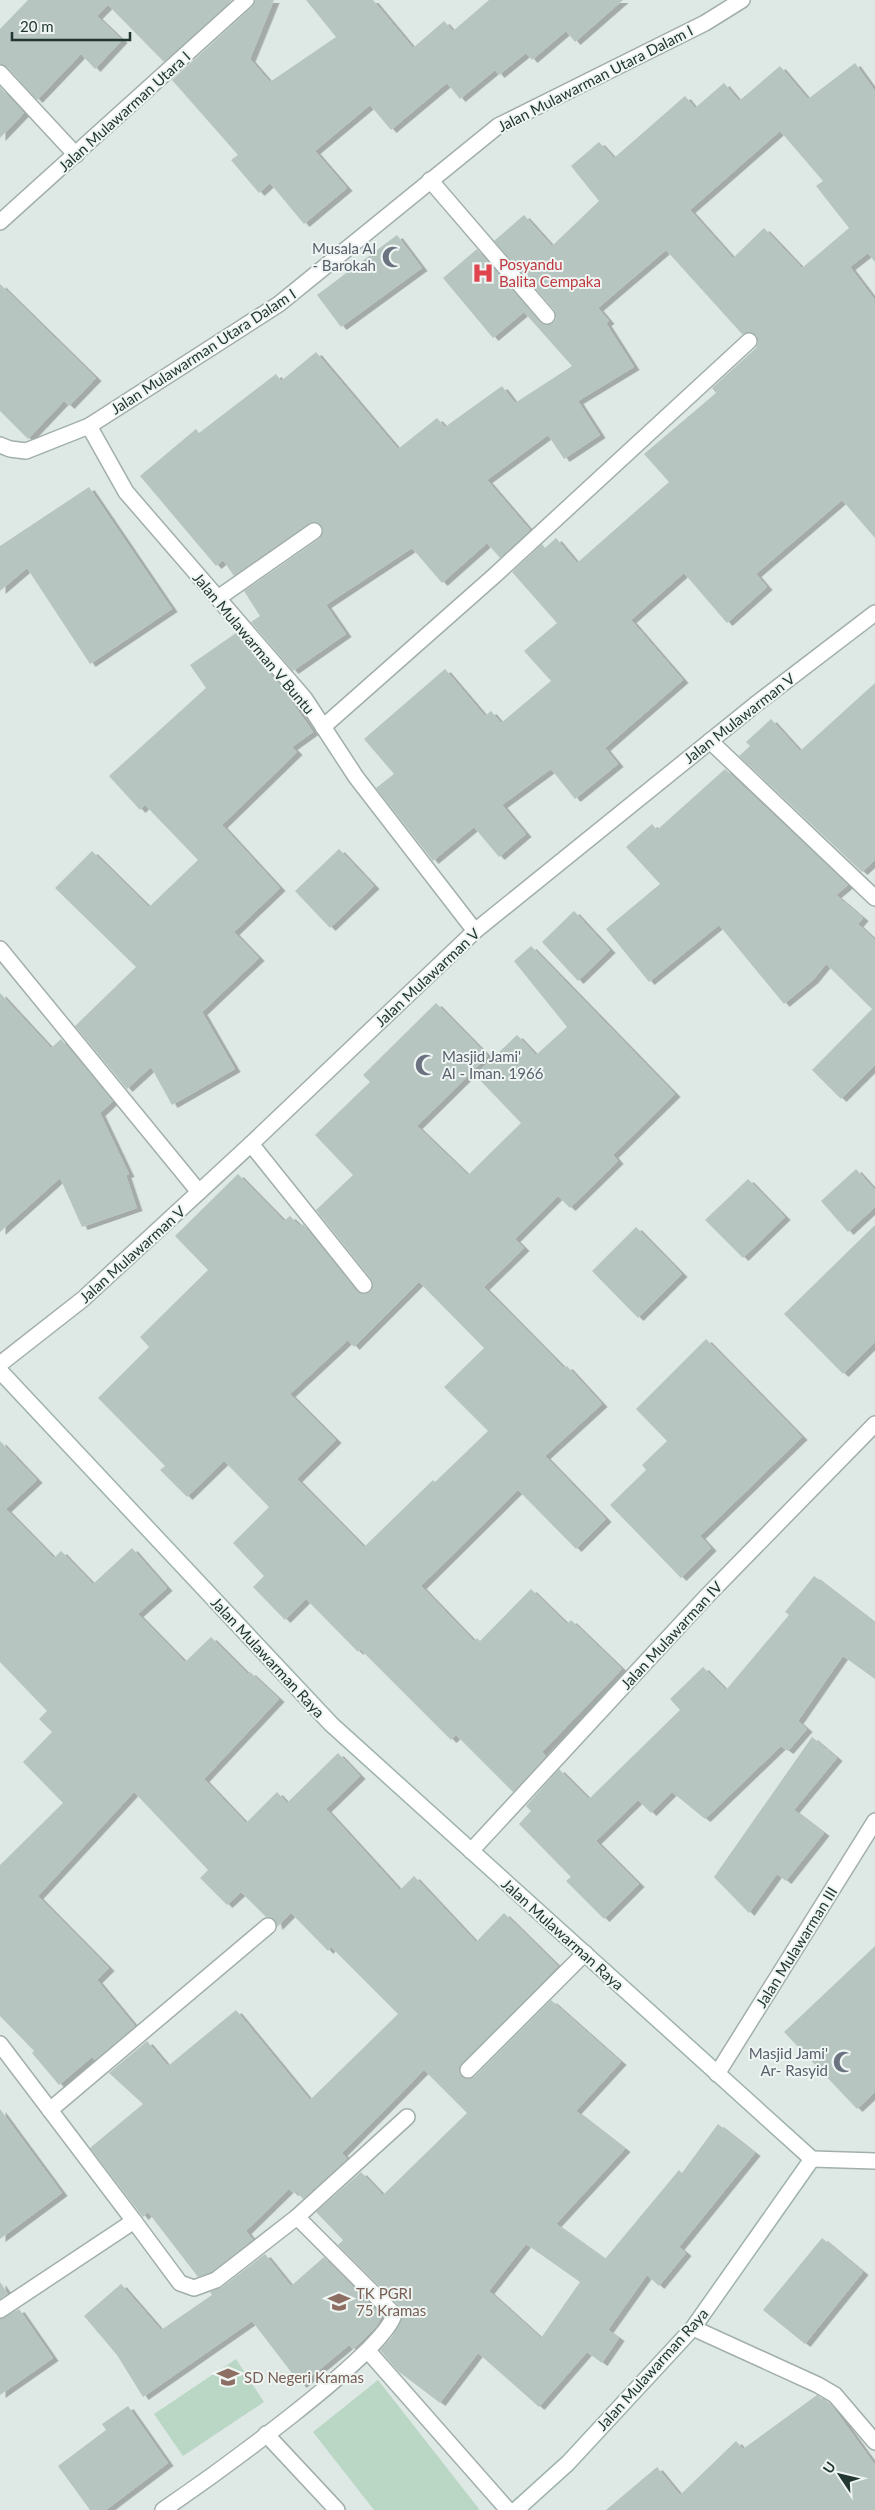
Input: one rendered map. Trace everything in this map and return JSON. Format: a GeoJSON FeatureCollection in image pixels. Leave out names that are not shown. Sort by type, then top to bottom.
{"type":"FeatureCollection","features":[{"type":"Feature","properties":{"kind":"street","name":"Jalan Mulawarman Utara I"},"geometry":{"type":"LineString","coordinates":[[0,222],[246,0]]}},
{"type":"Feature","properties":{"kind":"street","name":"Jalan Mulawarman Utara Dalam I"},"geometry":{"type":"LineString","coordinates":[[0,445],[10,449],[26,451],[89,426],[279,304],[498,126],[705,23],[742,0]]}},
{"type":"Feature","properties":{"kind":"street"},"geometry":{"type":"LineString","coordinates":[[0,73],[76,155]]}},
{"type":"Feature","properties":{"kind":"street"},"geometry":{"type":"LineString","coordinates":[[430,180],[547,316]]}},
{"type":"Feature","properties":{"kind":"street"},"geometry":{"type":"LineString","coordinates":[[323,727],[494,576],[749,341]]}},
{"type":"Feature","properties":{"kind":"street","name":"Jalan Mulawarman V Buntu"},"geometry":{"type":"LineString","coordinates":[[89,426],[126,492],[305,700],[356,778],[475,931]]}},
{"type":"Feature","properties":{"kind":"street"},"geometry":{"type":"LineString","coordinates":[[218,598],[314,531]]}},
{"type":"Feature","properties":{"kind":"street","name":"Jalan Mulawarman V"},"geometry":{"type":"LineString","coordinates":[[0,1364],[83,1299],[251,1144],[475,931],[710,740],[875,614]]}},
{"type":"Feature","properties":{"kind":"street"},"geometry":{"type":"LineString","coordinates":[[710,740],[875,898]]}},
{"type":"Feature","properties":{"kind":"street"},"geometry":{"type":"LineString","coordinates":[[0,949],[199,1192]]}},
{"type":"Feature","properties":{"kind":"street"},"geometry":{"type":"LineString","coordinates":[[251,1144],[364,1285]]}},
{"type":"Feature","properties":{"kind":"street","name":"Jalan Mulawarman Raya"},"geometry":{"type":"LineString","coordinates":[[0,1371],[331,1724],[812,2159],[693,2328],[568,2463],[516,2510]]}},
{"type":"Feature","properties":{"kind":"street","name":"Jalan Mulawarman IV"},"geometry":{"type":"LineString","coordinates":[[471,1851],[705,1598],[875,1424]]}},
{"type":"Feature","properties":{"kind":"street","name":"Jalan Mulawarman III"},"geometry":{"type":"LineString","coordinates":[[717,2074],[875,1821]]}},
{"type":"Feature","properties":{"kind":"street"},"geometry":{"type":"LineString","coordinates":[[50,2110],[268,1926]]}},
{"type":"Feature","properties":{"kind":"street"},"geometry":{"type":"LineString","coordinates":[[468,2070],[585,1953]]}},
{"type":"Feature","properties":{"kind":"street"},"geometry":{"type":"LineString","coordinates":[[0,2044],[180,2283],[194,2288],[216,2280],[297,2217],[407,2117]]}},
{"type":"Feature","properties":{"kind":"street"},"geometry":{"type":"LineString","coordinates":[[812,2159],[875,2161]]}},
{"type":"Feature","properties":{"kind":"street"},"geometry":{"type":"LineString","coordinates":[[164,2510],[266,2434],[368,2351],[393,2322],[394,2314],[297,2217]]}},
{"type":"Feature","properties":{"kind":"street"},"geometry":{"type":"LineString","coordinates":[[0,2310],[134,2221]]}},
{"type":"Feature","properties":{"kind":"street"},"geometry":{"type":"LineString","coordinates":[[693,2328],[818,2384],[835,2395],[875,2442]]}},
{"type":"Feature","properties":{"kind":"street"},"geometry":{"type":"LineString","coordinates":[[368,2351],[508,2510]]}},
{"type":"Feature","properties":{"kind":"street"},"geometry":{"type":"LineString","coordinates":[[266,2434],[337,2510]]}},
{"type":"Feature","properties":{"kind":"green space"},"geometry":{"type":"Polygon","coordinates":[[[236,2359],[264,2402],[183,2456],[154,2414],[236,2359]]]}},
{"type":"Feature","properties":{"kind":"green space"},"geometry":{"type":"Polygon","coordinates":[[[378,2380],[478,2510],[374,2510],[313,2432],[378,2380]]]}},
{"type":"Feature","properties":{"kind":"building"},"geometry":{"type":"Polygon","coordinates":[[[28,0],[232,0],[164,62],[108,5],[97,16],[122,40],[95,69],[81,54],[37,100],[7,67],[0,64],[0,29],[28,0]]]}},
{"type":"Feature","properties":{"kind":"building"},"geometry":{"type":"Polygon","coordinates":[[[255,0],[274,0],[250,59],[270,82],[336,37],[306,0],[373,0],[413,48],[444,21],[453,31],[489,0],[623,0],[575,42],[566,31],[532,60],[526,53],[499,75],[495,70],[460,99],[447,83],[391,130],[370,105],[315,151],[347,188],[304,224],[270,183],[259,193],[231,160],[238,155],[172,80],[252,7],[255,0]]]}},
{"type":"Feature","properties":{"kind":"building"},"geometry":{"type":"Polygon","coordinates":[[[855,63],[875,91],[875,262],[868,253],[850,267],[875,300],[875,538],[842,500],[756,574],[767,587],[727,623],[684,573],[631,620],[683,680],[605,748],[618,764],[575,799],[551,769],[502,805],[526,834],[499,857],[474,827],[433,861],[376,788],[394,774],[364,739],[445,669],[485,716],[491,711],[501,723],[551,681],[524,651],[557,623],[512,572],[542,544],[545,548],[556,538],[577,563],[669,482],[644,454],[716,393],[712,388],[756,348],[758,343],[756,335],[751,332],[742,334],[666,250],[598,308],[609,321],[606,323],[634,367],[578,401],[600,435],[564,459],[548,435],[487,480],[530,530],[500,558],[487,543],[442,583],[412,548],[326,605],[346,634],[293,671],[251,622],[260,616],[244,591],[319,539],[323,531],[321,525],[314,522],[309,523],[234,576],[223,560],[216,566],[140,476],[196,429],[199,433],[276,374],[281,381],[316,352],[398,449],[437,418],[445,427],[502,386],[515,403],[572,366],[524,312],[493,338],[443,278],[477,249],[540,322],[544,325],[553,323],[556,319],[554,310],[494,241],[524,215],[552,246],[599,201],[571,166],[599,142],[614,158],[685,96],[695,108],[724,83],[739,101],[780,66],[808,99],[855,63]],[[780,131],[690,210],[733,258],[764,228],[802,268],[849,228],[816,186],[823,181],[780,131]]]}},
{"type":"Feature","properties":{"kind":"building"},"geometry":{"type":"Polygon","coordinates":[[[0,87],[24,113],[0,138],[0,87]]]}},
{"type":"Feature","properties":{"kind":"building"},"geometry":{"type":"Polygon","coordinates":[[[397,235],[422,268],[341,327],[317,295],[397,235]]]}},
{"type":"Feature","properties":{"kind":"building"},"geometry":{"type":"Polygon","coordinates":[[[0,284],[96,378],[69,406],[64,401],[28,439],[0,411],[0,284]]]}},
{"type":"Feature","properties":{"kind":"building"},"geometry":{"type":"Polygon","coordinates":[[[89,487],[172,609],[90,664],[27,568],[0,591],[0,546],[89,487]]]}},
{"type":"Feature","properties":{"kind":"building"},"geometry":{"type":"Polygon","coordinates":[[[236,633],[278,682],[313,732],[292,747],[297,752],[222,825],[280,888],[234,932],[259,958],[202,1012],[235,1069],[172,1105],[151,1067],[127,1089],[75,1026],[136,967],[55,888],[92,851],[149,907],[198,860],[145,805],[140,810],[109,776],[206,688],[190,665],[236,633]]]}},
{"type":"Feature","properties":{"kind":"building"},"geometry":{"type":"Polygon","coordinates":[[[875,683],[875,860],[862,872],[739,756],[750,746],[746,742],[771,719],[800,751],[875,683]]]}},
{"type":"Feature","properties":{"kind":"building"},"geometry":{"type":"Polygon","coordinates":[[[725,769],[848,885],[836,895],[863,918],[858,924],[875,940],[875,1065],[841,1099],[812,1070],[872,1009],[826,964],[813,980],[784,1004],[719,925],[649,982],[606,929],[660,884],[626,847],[652,824],[657,830],[725,769]]]}},
{"type":"Feature","properties":{"kind":"building"},"geometry":{"type":"Polygon","coordinates":[[[339,849],[374,886],[330,928],[295,891],[339,849]]]}},
{"type":"Feature","properties":{"kind":"building"},"geometry":{"type":"Polygon","coordinates":[[[574,911],[610,950],[578,981],[542,942],[574,911]]]}},
{"type":"Feature","properties":{"kind":"building"},"geometry":{"type":"Polygon","coordinates":[[[531,946],[675,1094],[613,1155],[618,1161],[570,1208],[558,1196],[515,1239],[524,1248],[484,1287],[564,1368],[567,1366],[602,1404],[545,1456],[606,1519],[576,1549],[518,1490],[421,1586],[474,1641],[477,1638],[480,1641],[531,1589],[567,1624],[571,1620],[622,1669],[542,1752],[546,1756],[513,1792],[456,1735],[451,1740],[360,1649],[358,1652],[306,1599],[285,1620],[253,1587],[264,1576],[233,1543],[269,1507],[224,1461],[187,1497],[160,1470],[165,1466],[98,1398],[149,1347],[140,1337],[208,1270],[175,1236],[238,1174],[284,1221],[290,1216],[300,1226],[303,1224],[357,1291],[365,1294],[370,1292],[373,1284],[371,1279],[316,1210],[353,1175],[315,1135],[370,1082],[363,1075],[436,1003],[488,1056],[417,1126],[468,1175],[521,1123],[475,1075],[517,1035],[536,1055],[567,1027],[514,961],[531,946]],[[419,1282],[354,1347],[348,1340],[290,1394],[336,1440],[297,1479],[364,1547],[433,1480],[435,1482],[488,1431],[444,1387],[484,1348],[419,1282]]]}},
{"type":"Feature","properties":{"kind":"building"},"geometry":{"type":"Polygon","coordinates":[[[0,993],[51,1048],[61,1039],[113,1101],[100,1113],[129,1174],[126,1175],[137,1208],[82,1227],[60,1178],[0,1232],[0,993]]]}},
{"type":"Feature","properties":{"kind":"building"},"geometry":{"type":"Polygon","coordinates":[[[856,1169],[875,1190],[875,1207],[848,1232],[821,1201],[856,1169]]]}},
{"type":"Feature","properties":{"kind":"building"},"geometry":{"type":"Polygon","coordinates":[[[748,1179],[785,1217],[743,1258],[705,1220],[748,1179]]]}},
{"type":"Feature","properties":{"kind":"building"},"geometry":{"type":"Polygon","coordinates":[[[875,1225],[875,1342],[843,1374],[784,1314],[875,1225]]]}},
{"type":"Feature","properties":{"kind":"building"},"geometry":{"type":"Polygon","coordinates":[[[636,1227],[682,1274],[638,1318],[592,1271],[636,1227]]]}},
{"type":"Feature","properties":{"kind":"building"},"geometry":{"type":"Polygon","coordinates":[[[706,1339],[802,1437],[700,1536],[711,1548],[681,1578],[610,1505],[646,1470],[642,1465],[667,1441],[636,1409],[706,1339]]]}},
{"type":"Feature","properties":{"kind":"building"},"geometry":{"type":"Polygon","coordinates":[[[0,1441],[37,1480],[6,1509],[54,1558],[61,1551],[93,1584],[132,1548],[167,1588],[138,1614],[185,1662],[211,1637],[248,1674],[250,1672],[279,1699],[204,1779],[246,1823],[277,1792],[287,1803],[338,1753],[360,1776],[326,1809],[400,1890],[414,1876],[476,1942],[504,1913],[558,1966],[459,2068],[462,2077],[466,2079],[474,2077],[551,2000],[621,2062],[576,2111],[625,2149],[556,2224],[605,2259],[679,2170],[682,2173],[718,2124],[755,2153],[679,2247],[686,2253],[659,2286],[647,2275],[608,2330],[619,2338],[602,2363],[587,2352],[539,2407],[478,2353],[440,2403],[398,2371],[380,2350],[392,2337],[402,2319],[401,2308],[338,2245],[343,2240],[316,2212],[361,2172],[383,2195],[467,2113],[424,2070],[342,2153],[347,2159],[303,2199],[296,2191],[293,2193],[289,2189],[246,2231],[253,2240],[211,2272],[198,2277],[148,2212],[143,2217],[90,2148],[143,2104],[109,2073],[147,2041],[168,2066],[236,2010],[310,2100],[398,2014],[331,1947],[328,1951],[291,1913],[277,1927],[275,1920],[266,1917],[241,1892],[227,1905],[200,1878],[208,1870],[134,1792],[38,1896],[109,1968],[97,1980],[135,2026],[95,2060],[92,2057],[59,2085],[32,2053],[34,2051],[0,2016],[0,1865],[63,1803],[23,1762],[52,1732],[39,1719],[47,1711],[0,1662],[0,1441]],[[526,2244],[489,2291],[541,2338],[580,2282],[526,2244]]]}},
{"type":"Feature","properties":{"kind":"building"},"geometry":{"type":"Polygon","coordinates":[[[814,1576],[875,1623],[875,1679],[843,1656],[798,1721],[807,1729],[788,1751],[781,1746],[705,1819],[672,1792],[651,1813],[638,1800],[596,1841],[639,1884],[604,1919],[566,1881],[571,1877],[519,1824],[531,1811],[526,1806],[559,1769],[589,1799],[680,1710],[670,1699],[703,1667],[726,1690],[789,1615],[785,1612],[814,1576]]]}},
{"type":"Feature","properties":{"kind":"building"},"geometry":{"type":"Polygon","coordinates":[[[812,1737],[837,1758],[794,1810],[824,1833],[786,1881],[777,1874],[749,1913],[714,1877],[812,1737]]]}},
{"type":"Feature","properties":{"kind":"building","name":"Masjid Jami' Ar- Rasyid"},"geometry":{"type":"Polygon","coordinates":[[[875,1946],[875,2092],[857,2109],[784,2032],[875,1946]]]}},
{"type":"Feature","properties":{"kind":"building"},"geometry":{"type":"Polygon","coordinates":[[[0,2109],[62,2193],[0,2239],[0,2109]]]}},
{"type":"Feature","properties":{"kind":"building"},"geometry":{"type":"Polygon","coordinates":[[[822,2238],[863,2272],[805,2344],[763,2310],[822,2238]]]}},
{"type":"Feature","properties":{"kind":"building"},"geometry":{"type":"Polygon","coordinates":[[[265,2254],[291,2286],[324,2257],[382,2316],[376,2327],[353,2349],[349,2345],[301,2385],[252,2321],[143,2397],[117,2355],[84,2316],[121,2284],[161,2330],[212,2295],[210,2292],[222,2287],[265,2254]]]}},
{"type":"Feature","properties":{"kind":"building"},"geometry":{"type":"Polygon","coordinates":[[[0,2282],[8,2294],[0,2299],[0,2282]]]}},
{"type":"Feature","properties":{"kind":"building"},"geometry":{"type":"Polygon","coordinates":[[[19,2309],[53,2358],[0,2395],[0,2319],[19,2309]]]}},
{"type":"Feature","properties":{"kind":"building"},"geometry":{"type":"Polygon","coordinates":[[[817,2395],[833,2407],[875,2465],[875,2510],[606,2510],[657,2467],[680,2495],[736,2441],[743,2449],[817,2395]]]}},
{"type":"Feature","properties":{"kind":"building"},"geometry":{"type":"Polygon","coordinates":[[[128,2406],[168,2463],[106,2510],[90,2510],[58,2466],[106,2430],[102,2424],[128,2406]]]}},
{"type":"Feature","properties":{"kind":"place","name":"Musala Al - Barokah"},"geometry":{"type":"Point","coordinates":[393,257]}},
{"type":"Feature","properties":{"kind":"place","name":"Posyandu Balita Cempaka"},"geometry":{"type":"Point","coordinates":[483,273]}},
{"type":"Feature","properties":{"kind":"place","name":"Masjid Jami' Al - Iman. 1966"},"geometry":{"type":"Point","coordinates":[426,1065]}},
{"type":"Feature","properties":{"kind":"place","name":"Masjid Jami' Ar- Rasyid"},"geometry":{"type":"Point","coordinates":[844,2062]}},
{"type":"Feature","properties":{"kind":"place","name":"TK PGRI 75 Kramas"},"geometry":{"type":"Point","coordinates":[339,2302]}},
{"type":"Feature","properties":{"kind":"place","name":"SD Negeri Kramas"},"geometry":{"type":"Point","coordinates":[228,2377]}}]}
